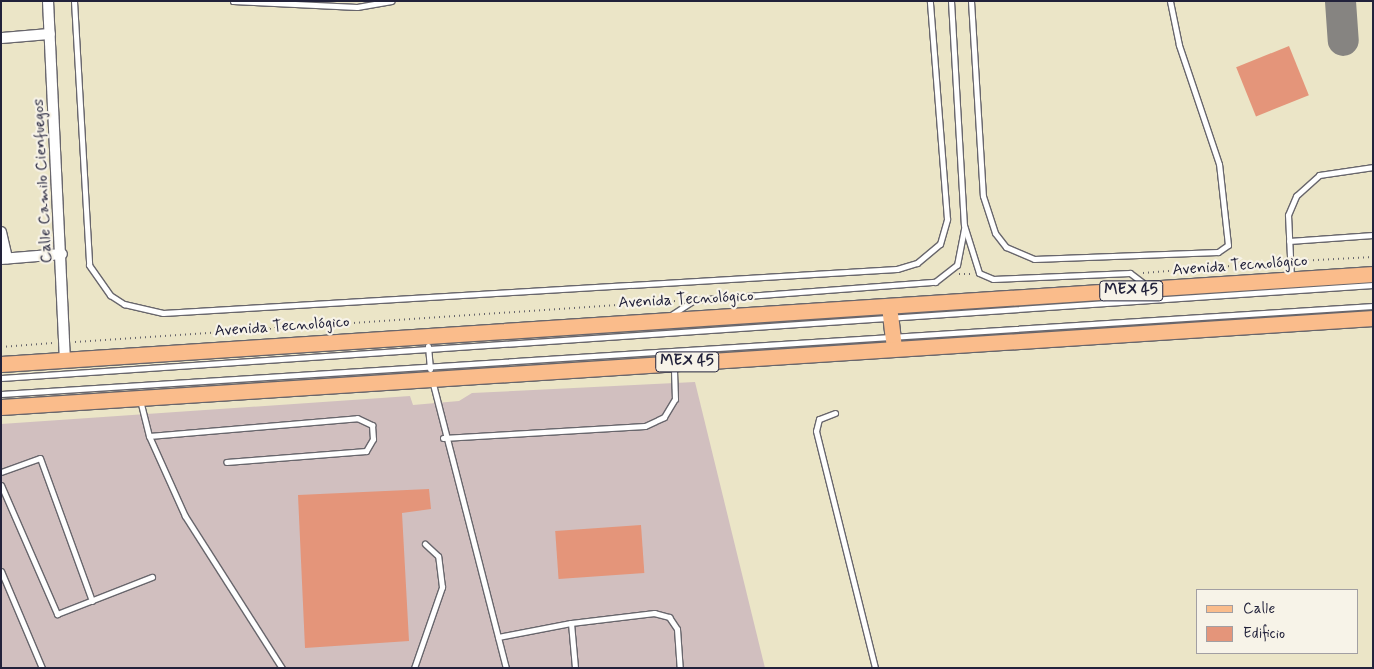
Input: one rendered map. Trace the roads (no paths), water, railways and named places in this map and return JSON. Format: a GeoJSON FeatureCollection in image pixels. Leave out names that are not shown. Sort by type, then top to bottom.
{"type":"FeatureCollection","features":[{"type":"Feature","properties":{"kind":"main road","name":"Avenida Tecnológico"},"geometry":{"type":"LineString","coordinates":[[1,364],[65,359],[428,342],[666,318],[890,311],[1373,274]]}},
{"type":"Feature","properties":{"kind":"main road"},"geometry":{"type":"LineString","coordinates":[[890,311],[893,341]]}},
{"type":"Feature","properties":{"kind":"main road","name":"MEX 45"},"geometry":{"type":"LineString","coordinates":[[1,407],[140,399],[431,373],[674,363],[893,341],[1373,318]]}},
{"type":"Feature","properties":{"kind":"street","name":"Calle Camilo Cienfuegos"},"geometry":{"type":"LineString","coordinates":[[48,1],[62,254],[65,359]]}},
{"type":"Feature","properties":{"kind":"street"},"geometry":{"type":"LineString","coordinates":[[1,38],[50,34]]}},
{"type":"Feature","properties":{"kind":"street"},"geometry":{"type":"LineString","coordinates":[[1,232],[4,259],[62,254]]}},
{"type":"Feature","properties":{"kind":"lane"},"geometry":{"type":"LineString","coordinates":[[74,1],[89,265],[105,289],[124,304],[163,313],[897,269],[917,263],[940,244],[947,219],[930,1]]}},
{"type":"Feature","properties":{"kind":"lane"},"geometry":{"type":"LineString","coordinates":[[233,1],[332,7],[391,1]]}},
{"type":"Feature","properties":{"kind":"lane"},"geometry":{"type":"LineString","coordinates":[[666,318],[686,301],[914,286],[935,282],[950,273],[960,255],[964,225],[951,1]]}},
{"type":"Feature","properties":{"kind":"lane"},"geometry":{"type":"LineString","coordinates":[[971,1],[983,196],[996,233],[1006,247],[1034,260],[1218,252],[1228,245],[1219,164],[1179,44],[1170,1]]}},
{"type":"Feature","properties":{"kind":"lane"},"geometry":{"type":"LineString","coordinates":[[1291,280],[1289,241],[1291,206],[1311,180],[1328,172],[1373,167]]}},
{"type":"Feature","properties":{"kind":"lane"},"geometry":{"type":"LineString","coordinates":[[964,225],[980,273],[993,279],[1136,275],[1151,290]]}},
{"type":"Feature","properties":{"kind":"lane"},"geometry":{"type":"LineString","coordinates":[[1289,241],[1373,235]]}},
{"type":"Feature","properties":{"kind":"lane"},"geometry":{"type":"LineString","coordinates":[[1,378],[428,342],[890,311],[1373,285]]}},
{"type":"Feature","properties":{"kind":"lane"},"geometry":{"type":"LineString","coordinates":[[1,394],[431,373],[1373,306]]}},
{"type":"Feature","properties":{"kind":"lane"},"geometry":{"type":"LineString","coordinates":[[428,342],[431,373],[444,438],[506,668]]}},
{"type":"Feature","properties":{"kind":"lane"},"geometry":{"type":"LineString","coordinates":[[444,438],[645,426],[664,417],[676,399],[674,363]]}},
{"type":"Feature","properties":{"kind":"lane"},"geometry":{"type":"LineString","coordinates":[[140,399],[149,436],[184,516],[282,668]]}},
{"type":"Feature","properties":{"kind":"lane"},"geometry":{"type":"LineString","coordinates":[[835,413],[819,419],[816,426],[875,668]]}},
{"type":"Feature","properties":{"kind":"lane"},"geometry":{"type":"LineString","coordinates":[[149,436],[357,418],[372,425],[373,439],[366,451],[226,462]]}},
{"type":"Feature","properties":{"kind":"lane"},"geometry":{"type":"LineString","coordinates":[[1,472],[40,458],[92,601]]}},
{"type":"Feature","properties":{"kind":"lane"},"geometry":{"type":"LineString","coordinates":[[1,485],[55,612],[92,601],[152,577]]}},
{"type":"Feature","properties":{"kind":"lane"},"geometry":{"type":"LineString","coordinates":[[414,668],[442,587],[438,556],[424,544]]}},
{"type":"Feature","properties":{"kind":"lane"},"geometry":{"type":"LineString","coordinates":[[1,571],[42,668]]}},
{"type":"Feature","properties":{"kind":"lane"},"geometry":{"type":"LineString","coordinates":[[498,637],[571,623],[654,614],[668,617],[677,629],[680,668]]}},
{"type":"Feature","properties":{"kind":"lane"},"geometry":{"type":"LineString","coordinates":[[571,623],[575,668]]}}]}
